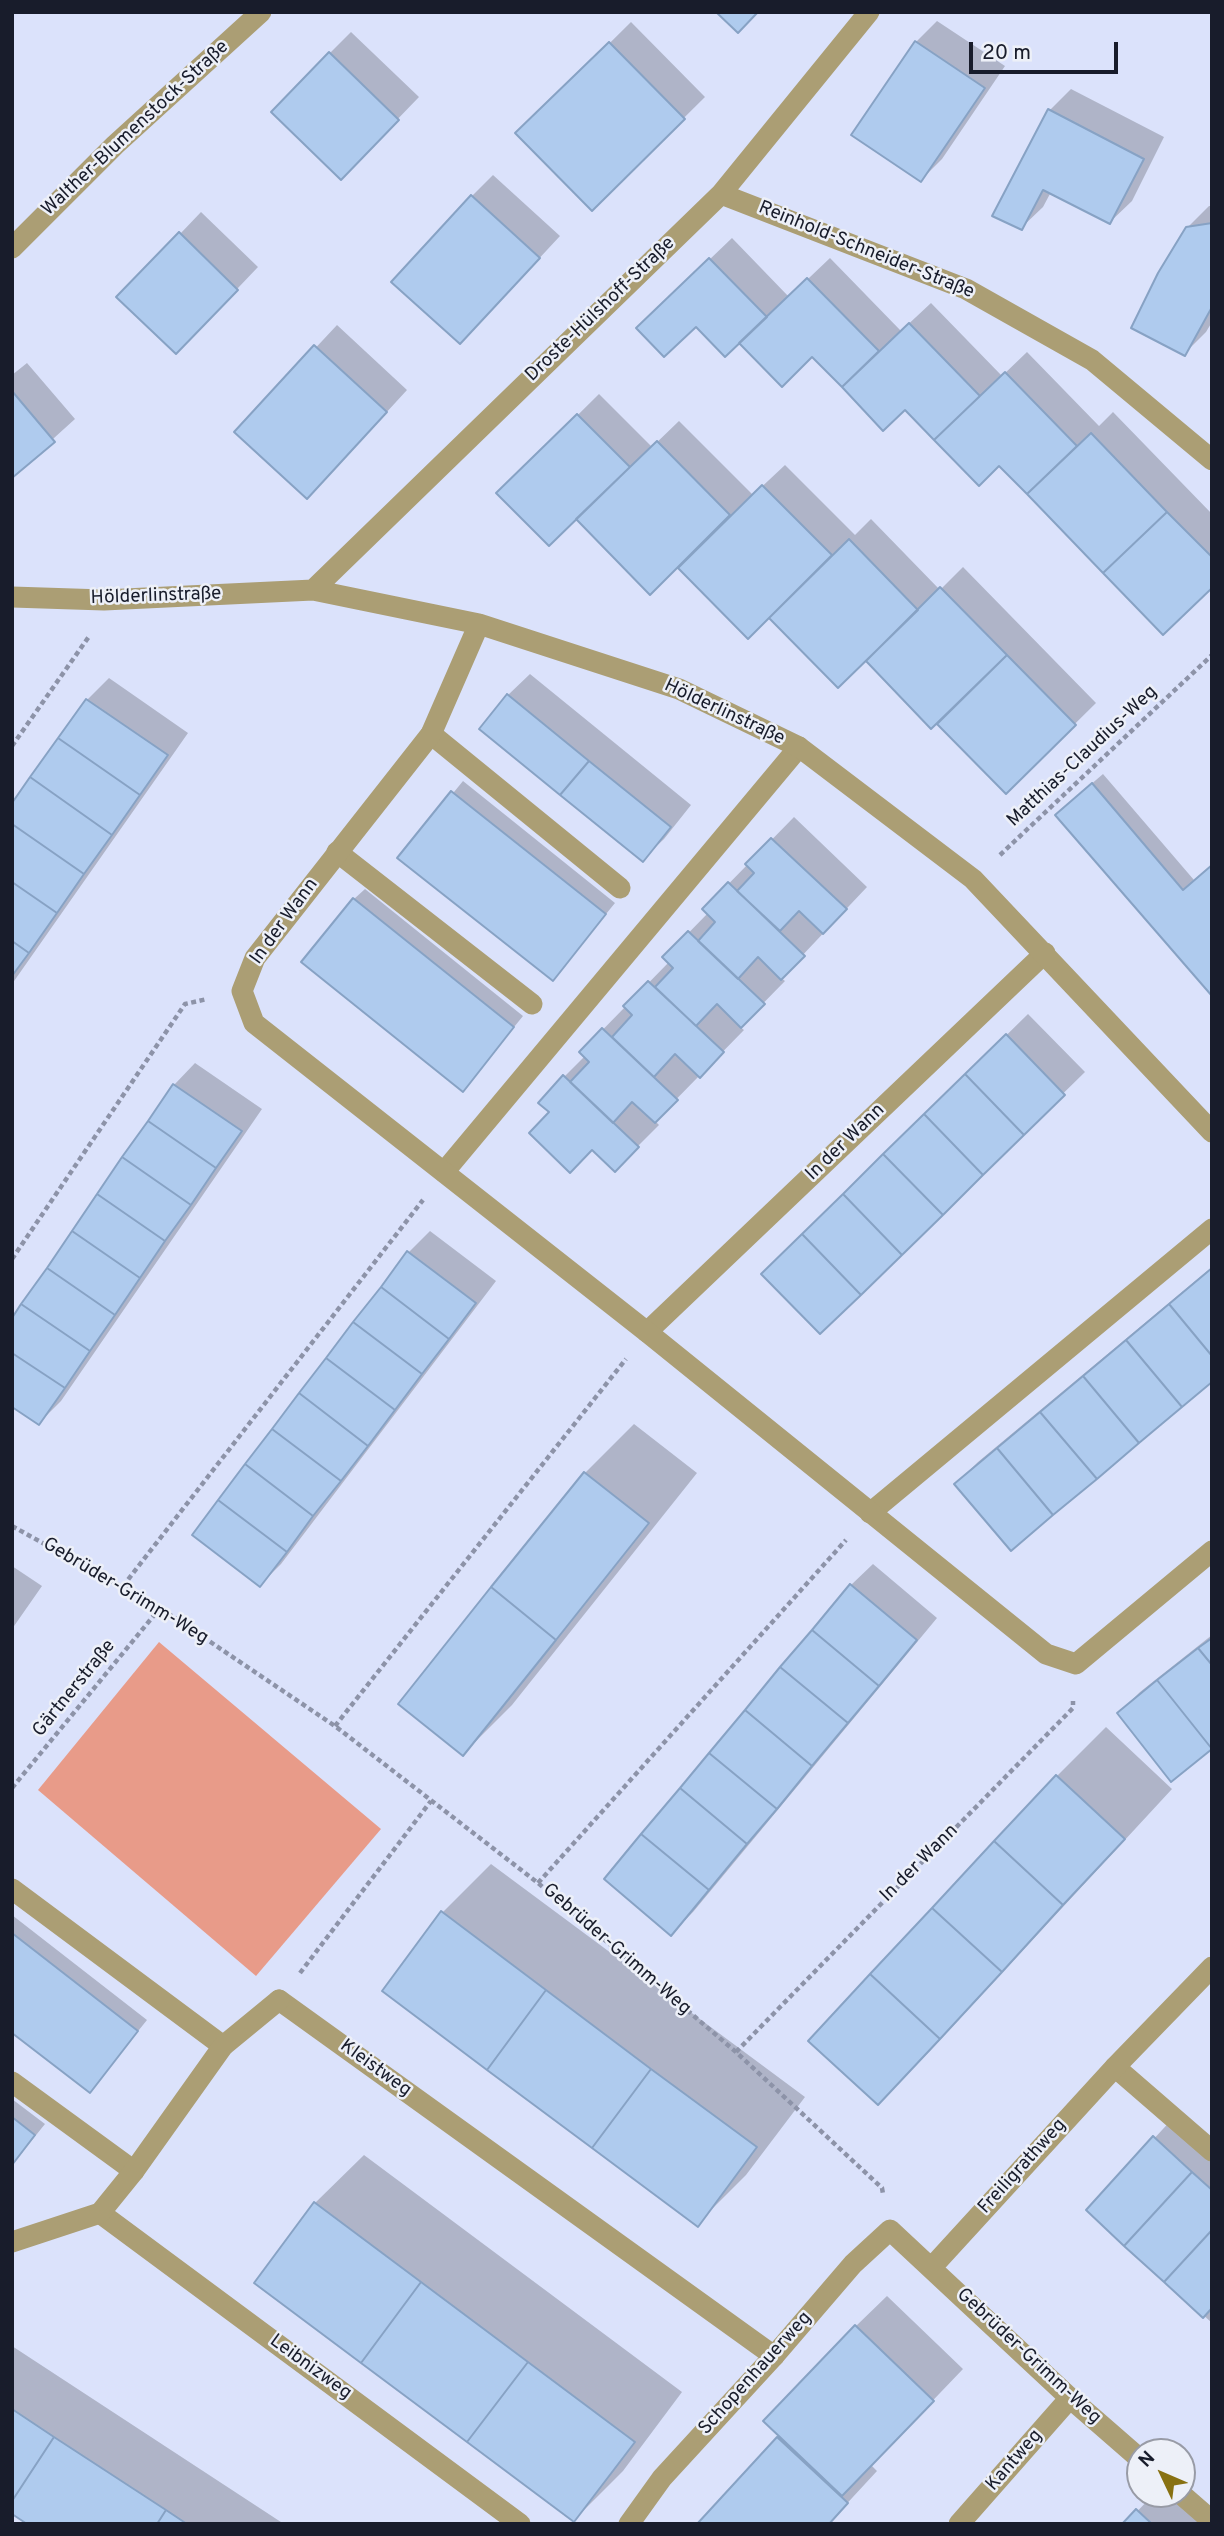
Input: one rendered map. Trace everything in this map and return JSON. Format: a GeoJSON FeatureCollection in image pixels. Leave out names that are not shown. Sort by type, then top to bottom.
{"type":"FeatureCollection","features":[{"type":"Feature","properties":{"kind":"street","name":"Walther-Blumenstock-Straße"},"geometry":{"type":"LineString","coordinates":[[12,248],[115,145],[261,12]]}},
{"type":"Feature","properties":{"kind":"street","name":"Droste-Hülshoff-Straße"},"geometry":{"type":"LineString","coordinates":[[313,590],[721,194],[869,12]]}},
{"type":"Feature","properties":{"kind":"street","name":"Reinhold-Schneider-Straße"},"geometry":{"type":"LineString","coordinates":[[721,194],[966,289],[1092,360],[1212,460]]}},
{"type":"Feature","properties":{"kind":"street","name":"Hölderlinstraße"},"geometry":{"type":"LineString","coordinates":[[12,597],[104,600],[313,590],[479,624],[679,689],[799,747],[973,879],[1212,1132]]}},
{"type":"Feature","properties":{"kind":"street","name":"In der Wann"},"geometry":{"type":"LineString","coordinates":[[242,990],[255,958],[431,734],[479,624]]}},
{"type":"Feature","properties":{"kind":"street"},"geometry":{"type":"LineString","coordinates":[[431,734],[620,888]]}},
{"type":"Feature","properties":{"kind":"street"},"geometry":{"type":"LineString","coordinates":[[444,1172],[799,747]]}},
{"type":"Feature","properties":{"kind":"street"},"geometry":{"type":"LineString","coordinates":[[337,852],[532,1004]]}},
{"type":"Feature","properties":{"kind":"street","name":"In der Wann"},"geometry":{"type":"LineString","coordinates":[[647,1332],[1045,953]]}},
{"type":"Feature","properties":{"kind":"street"},"geometry":{"type":"LineString","coordinates":[[242,990],[254,1023],[647,1332],[1045,1654],[1076,1664],[1212,1551]]}},
{"type":"Feature","properties":{"kind":"street"},"geometry":{"type":"LineString","coordinates":[[870,1513],[1212,1229]]}},
{"type":"Feature","properties":{"kind":"street"},"geometry":{"type":"LineString","coordinates":[[12,1889],[223,2046]]}},
{"type":"Feature","properties":{"kind":"street","name":"Freiligrathweg"},"geometry":{"type":"LineString","coordinates":[[932,2267],[1115,2067],[1212,1967]]}},
{"type":"Feature","properties":{"kind":"street"},"geometry":{"type":"LineString","coordinates":[[12,2242],[100,2213],[134,2171],[223,2046],[279,2000]]}},
{"type":"Feature","properties":{"kind":"street","name":"Kleistweg"},"geometry":{"type":"LineString","coordinates":[[279,2000],[774,2356]]}},
{"type":"Feature","properties":{"kind":"street"},"geometry":{"type":"LineString","coordinates":[[1115,2067],[1212,2151]]}},
{"type":"Feature","properties":{"kind":"street"},"geometry":{"type":"LineString","coordinates":[[12,2082],[134,2171]]}},
{"type":"Feature","properties":{"kind":"street","name":"Leibnizweg"},"geometry":{"type":"LineString","coordinates":[[100,2213],[520,2524]]}},
{"type":"Feature","properties":{"kind":"street","name":"Schopenhauerweg"},"geometry":{"type":"LineString","coordinates":[[629,2524],[662,2478],[774,2356],[852,2264],[890,2230]]}},
{"type":"Feature","properties":{"kind":"street","name":"Gebrüder-Grimm-Weg"},"geometry":{"type":"LineString","coordinates":[[890,2230],[1126,2447]]}},
{"type":"Feature","properties":{"kind":"street","name":"Kantweg"},"geometry":{"type":"LineString","coordinates":[[959,2524],[1070,2398]]}},
{"type":"Feature","properties":{"kind":"street"},"geometry":{"type":"LineString","coordinates":[[1196,2507],[1212,2521]]}},
{"type":"Feature","properties":{"kind":"path"},"geometry":{"type":"LineString","coordinates":[[12,746],[92,632],[104,600]]}},
{"type":"Feature","properties":{"kind":"path","name":"Matthias-Claudius-Weg"},"geometry":{"type":"LineString","coordinates":[[973,879],[1212,655]]}},
{"type":"Feature","properties":{"kind":"path"},"geometry":{"type":"LineString","coordinates":[[12,1259],[185,1004],[242,990]]}},
{"type":"Feature","properties":{"kind":"path"},"geometry":{"type":"LineString","coordinates":[[123,1586],[444,1172]]}},
{"type":"Feature","properties":{"kind":"path"},"geometry":{"type":"LineString","coordinates":[[335,1726],[647,1332]]}},
{"type":"Feature","properties":{"kind":"path"},"geometry":{"type":"LineString","coordinates":[[538,1883],[870,1513]]}},
{"type":"Feature","properties":{"kind":"path","name":"Gebrüder-Grimm-Weg"},"geometry":{"type":"LineString","coordinates":[[12,1526],[160,1608],[335,1726],[538,1883],[736,2052],[882,2188],[890,2230]]}},
{"type":"Feature","properties":{"kind":"path","name":"Gärtnerstraße"},"geometry":{"type":"LineString","coordinates":[[12,1788],[160,1608]]}},
{"type":"Feature","properties":{"kind":"path","name":"In der Wann"},"geometry":{"type":"LineString","coordinates":[[736,2052],[1073,1708],[1076,1664]]}},
{"type":"Feature","properties":{"kind":"path"},"geometry":{"type":"LineString","coordinates":[[279,2000],[431,1801]]}},
{"type":"Feature","properties":{"kind":"shaded area"},"geometry":{"type":"Polygon","coordinates":[[[159,1642],[381,1829],[256,1976],[38,1790],[159,1642]]]}},
{"type":"Feature","properties":{"kind":"building"},"geometry":{"type":"Polygon","coordinates":[[[716,12],[758,12],[738,33],[716,12]]]}},
{"type":"Feature","properties":{"kind":"building"},"geometry":{"type":"Polygon","coordinates":[[[915,41],[985,88],[921,182],[851,135],[915,41]]]}},
{"type":"Feature","properties":{"kind":"building"},"geometry":{"type":"Polygon","coordinates":[[[609,42],[685,119],[592,211],[515,133],[609,42]]]}},
{"type":"Feature","properties":{"kind":"building"},"geometry":{"type":"Polygon","coordinates":[[[329,52],[399,120],[341,180],[271,112],[329,52]]]}},
{"type":"Feature","properties":{"kind":"building"},"geometry":{"type":"Polygon","coordinates":[[[1048,109],[1144,159],[1110,224],[1043,190],[1022,230],[992,216],[1048,109]]]}},
{"type":"Feature","properties":{"kind":"building"},"geometry":{"type":"Polygon","coordinates":[[[471,195],[540,258],[460,344],[391,282],[471,195]]]}},
{"type":"Feature","properties":{"kind":"building"},"geometry":{"type":"Polygon","coordinates":[[[1212,223],[1212,307],[1185,356],[1131,328],[1158,273],[1186,227],[1212,223]]]}},
{"type":"Feature","properties":{"kind":"building"},"geometry":{"type":"Polygon","coordinates":[[[179,232],[238,290],[176,354],[116,297],[179,232]]]}},
{"type":"Feature","properties":{"kind":"building"},"geometry":{"type":"Polygon","coordinates":[[[709,258],[767,317],[725,357],[696,327],[664,357],[636,328],[709,258]]]}},
{"type":"Feature","properties":{"kind":"building"},"geometry":{"type":"Polygon","coordinates":[[[807,278],[879,351],[842,387],[812,357],[782,387],[739,343],[807,278]]]}},
{"type":"Feature","properties":{"kind":"building"},"geometry":{"type":"Polygon","coordinates":[[[909,323],[980,396],[934,440],[905,410],[883,431],[842,387],[909,323]]]}},
{"type":"Feature","properties":{"kind":"building"},"geometry":{"type":"Polygon","coordinates":[[[314,345],[387,412],[307,499],[234,432],[314,345]]]}},
{"type":"Feature","properties":{"kind":"building"},"geometry":{"type":"Polygon","coordinates":[[[1005,372],[1077,446],[1027,494],[999,466],[979,486],[934,440],[1005,372]]]}},
{"type":"Feature","properties":{"kind":"building"},"geometry":{"type":"Polygon","coordinates":[[[12,391],[55,442],[12,478],[12,391]]]}},
{"type":"Feature","properties":{"kind":"building"},"geometry":{"type":"Polygon","coordinates":[[[577,414],[630,467],[549,546],[496,493],[577,414]]]}},
{"type":"Feature","properties":{"kind":"building"},"geometry":{"type":"Polygon","coordinates":[[[1091,433],[1167,512],[1103,573],[1027,494],[1091,433]]]}},
{"type":"Feature","properties":{"kind":"building"},"geometry":{"type":"Polygon","coordinates":[[[657,441],[730,515],[650,595],[576,519],[657,441]]]}},
{"type":"Feature","properties":{"kind":"building"},"geometry":{"type":"Polygon","coordinates":[[[762,485],[832,555],[748,639],[678,568],[762,485]]]}},
{"type":"Feature","properties":{"kind":"building"},"geometry":{"type":"Polygon","coordinates":[[[1167,512],[1212,557],[1212,588],[1163,635],[1103,573],[1167,512]]]}},
{"type":"Feature","properties":{"kind":"building"},"geometry":{"type":"Polygon","coordinates":[[[849,539],[918,610],[838,688],[769,618],[849,539]]]}},
{"type":"Feature","properties":{"kind":"building"},"geometry":{"type":"Polygon","coordinates":[[[940,587],[1007,655],[931,729],[866,661],[940,587]]]}},
{"type":"Feature","properties":{"kind":"building"},"geometry":{"type":"Polygon","coordinates":[[[1007,655],[1076,725],[1006,794],[937,724],[1007,655]]]}},
{"type":"Feature","properties":{"kind":"building"},"geometry":{"type":"Polygon","coordinates":[[[507,694],[589,761],[560,795],[479,729],[507,694]]]}},
{"type":"Feature","properties":{"kind":"building"},"geometry":{"type":"Polygon","coordinates":[[[86,699],[168,755],[140,795],[58,738],[86,699]]]}},
{"type":"Feature","properties":{"kind":"building"},"geometry":{"type":"Polygon","coordinates":[[[58,738],[140,795],[112,835],[30,777],[58,738]]]}},
{"type":"Feature","properties":{"kind":"building"},"geometry":{"type":"Polygon","coordinates":[[[589,761],[671,827],[643,862],[560,795],[589,761]]]}},
{"type":"Feature","properties":{"kind":"building"},"geometry":{"type":"Polygon","coordinates":[[[30,777],[112,835],[84,874],[12,824],[12,803],[30,777]]]}},
{"type":"Feature","properties":{"kind":"building"},"geometry":{"type":"Polygon","coordinates":[[[1092,783],[1183,890],[1212,865],[1212,996],[1055,815],[1092,783]]]}},
{"type":"Feature","properties":{"kind":"building"},"geometry":{"type":"Polygon","coordinates":[[[451,791],[606,914],[553,981],[397,858],[451,791]]]}},
{"type":"Feature","properties":{"kind":"building"},"geometry":{"type":"Polygon","coordinates":[[[12,824],[84,874],[57,913],[12,882],[12,824]]]}},
{"type":"Feature","properties":{"kind":"building"},"geometry":{"type":"Polygon","coordinates":[[[771,838],[847,909],[823,934],[799,911],[780,931],[737,891],[754,873],[745,864],[771,838]]]}},
{"type":"Feature","properties":{"kind":"building"},"geometry":{"type":"Polygon","coordinates":[[[12,882],[57,913],[29,953],[12,941],[12,882]]]}},
{"type":"Feature","properties":{"kind":"building"},"geometry":{"type":"Polygon","coordinates":[[[728,882],[805,956],[781,980],[758,957],[738,979],[698,941],[715,922],[702,909],[728,882]]]}},
{"type":"Feature","properties":{"kind":"building"},"geometry":{"type":"Polygon","coordinates":[[[353,898],[514,1027],[463,1092],[301,962],[353,898]]]}},
{"type":"Feature","properties":{"kind":"building"},"geometry":{"type":"Polygon","coordinates":[[[688,931],[765,1004],[741,1028],[717,1004],[696,1026],[655,987],[673,968],[662,957],[688,931]]]}},
{"type":"Feature","properties":{"kind":"building"},"geometry":{"type":"Polygon","coordinates":[[[12,941],[29,953],[12,976],[12,941]]]}},
{"type":"Feature","properties":{"kind":"building"},"geometry":{"type":"Polygon","coordinates":[[[648,981],[724,1052],[700,1078],[675,1054],[654,1077],[612,1037],[632,1015],[623,1006],[648,981]]]}},
{"type":"Feature","properties":{"kind":"building"},"geometry":{"type":"Polygon","coordinates":[[[602,1028],[678,1100],[655,1123],[632,1102],[613,1123],[570,1082],[589,1062],[579,1052],[602,1028]]]}},
{"type":"Feature","properties":{"kind":"building"},"geometry":{"type":"Polygon","coordinates":[[[1006,1034],[1065,1095],[1024,1135],[965,1074],[1006,1034]]]}},
{"type":"Feature","properties":{"kind":"building"},"geometry":{"type":"Polygon","coordinates":[[[965,1074],[1024,1135],[983,1175],[924,1114],[965,1074]]]}},
{"type":"Feature","properties":{"kind":"building"},"geometry":{"type":"Polygon","coordinates":[[[563,1075],[639,1147],[615,1172],[592,1150],[570,1173],[529,1133],[549,1112],[538,1103],[563,1075]]]}},
{"type":"Feature","properties":{"kind":"building"},"geometry":{"type":"Polygon","coordinates":[[[173,1084],[242,1131],[216,1168],[148,1121],[173,1084]]]}},
{"type":"Feature","properties":{"kind":"building"},"geometry":{"type":"Polygon","coordinates":[[[924,1114],[983,1175],[943,1215],[883,1154],[924,1114]]]}},
{"type":"Feature","properties":{"kind":"building"},"geometry":{"type":"Polygon","coordinates":[[[148,1121],[216,1168],[191,1205],[122,1157],[148,1121]]]}},
{"type":"Feature","properties":{"kind":"building"},"geometry":{"type":"Polygon","coordinates":[[[883,1154],[943,1215],[902,1255],[843,1194],[883,1154]]]}},
{"type":"Feature","properties":{"kind":"building"},"geometry":{"type":"Polygon","coordinates":[[[122,1157],[191,1205],[165,1241],[97,1194],[122,1157]]]}},
{"type":"Feature","properties":{"kind":"building"},"geometry":{"type":"Polygon","coordinates":[[[97,1194],[165,1241],[140,1278],[72,1231],[97,1194]]]}},
{"type":"Feature","properties":{"kind":"building"},"geometry":{"type":"Polygon","coordinates":[[[843,1194],[902,1255],[861,1295],[802,1234],[843,1194]]]}},
{"type":"Feature","properties":{"kind":"building"},"geometry":{"type":"Polygon","coordinates":[[[72,1231],[140,1278],[115,1315],[47,1268],[72,1231]]]}},
{"type":"Feature","properties":{"kind":"building"},"geometry":{"type":"Polygon","coordinates":[[[802,1234],[861,1295],[820,1334],[761,1274],[802,1234]]]}},
{"type":"Feature","properties":{"kind":"building"},"geometry":{"type":"Polygon","coordinates":[[[407,1251],[476,1303],[449,1339],[381,1287],[407,1251]]]}},
{"type":"Feature","properties":{"kind":"building"},"geometry":{"type":"Polygon","coordinates":[[[47,1268],[115,1315],[90,1351],[21,1304],[47,1268]]]}},
{"type":"Feature","properties":{"kind":"building"},"geometry":{"type":"Polygon","coordinates":[[[1212,1268],[1212,1356],[1169,1304],[1212,1268]]]}},
{"type":"Feature","properties":{"kind":"building"},"geometry":{"type":"Polygon","coordinates":[[[381,1287],[449,1339],[422,1374],[353,1322],[381,1287]]]}},
{"type":"Feature","properties":{"kind":"building"},"geometry":{"type":"Polygon","coordinates":[[[21,1304],[90,1351],[65,1388],[12,1353],[12,1318],[21,1304]]]}},
{"type":"Feature","properties":{"kind":"building"},"geometry":{"type":"Polygon","coordinates":[[[1169,1304],[1212,1356],[1212,1382],[1182,1407],[1126,1340],[1169,1304]]]}},
{"type":"Feature","properties":{"kind":"building"},"geometry":{"type":"Polygon","coordinates":[[[353,1322],[422,1374],[395,1410],[326,1358],[353,1322]]]}},
{"type":"Feature","properties":{"kind":"building"},"geometry":{"type":"Polygon","coordinates":[[[1126,1340],[1182,1407],[1139,1443],[1083,1376],[1126,1340]]]}},
{"type":"Feature","properties":{"kind":"building"},"geometry":{"type":"Polygon","coordinates":[[[12,1353],[65,1388],[39,1425],[12,1407],[12,1353]]]}},
{"type":"Feature","properties":{"kind":"building"},"geometry":{"type":"Polygon","coordinates":[[[326,1358],[395,1410],[368,1446],[299,1393],[326,1358]]]}},
{"type":"Feature","properties":{"kind":"building"},"geometry":{"type":"Polygon","coordinates":[[[1083,1376],[1139,1443],[1097,1479],[1040,1412],[1083,1376]]]}},
{"type":"Feature","properties":{"kind":"building"},"geometry":{"type":"Polygon","coordinates":[[[299,1393],[368,1446],[341,1481],[272,1429],[299,1393]]]}},
{"type":"Feature","properties":{"kind":"building"},"geometry":{"type":"Polygon","coordinates":[[[1040,1412],[1097,1479],[1053,1515],[997,1448],[1040,1412]]]}},
{"type":"Feature","properties":{"kind":"building"},"geometry":{"type":"Polygon","coordinates":[[[272,1429],[341,1481],[313,1516],[245,1464],[272,1429]]]}},
{"type":"Feature","properties":{"kind":"building"},"geometry":{"type":"Polygon","coordinates":[[[997,1448],[1053,1515],[1011,1551],[954,1484],[997,1448]]]}},
{"type":"Feature","properties":{"kind":"building"},"geometry":{"type":"Polygon","coordinates":[[[245,1464],[313,1516],[287,1552],[218,1500],[245,1464]]]}},
{"type":"Feature","properties":{"kind":"building"},"geometry":{"type":"Polygon","coordinates":[[[584,1472],[649,1523],[556,1640],[491,1587],[584,1472]]]}},
{"type":"Feature","properties":{"kind":"building"},"geometry":{"type":"Polygon","coordinates":[[[218,1500],[287,1552],[260,1587],[192,1535],[218,1500]]]}},
{"type":"Feature","properties":{"kind":"building"},"geometry":{"type":"Polygon","coordinates":[[[850,1584],[917,1640],[879,1686],[812,1630],[850,1584]]]}},
{"type":"Feature","properties":{"kind":"building"},"geometry":{"type":"Polygon","coordinates":[[[491,1587],[556,1640],[463,1756],[398,1704],[491,1587]]]}},
{"type":"Feature","properties":{"kind":"building"},"geometry":{"type":"Polygon","coordinates":[[[812,1630],[879,1686],[848,1723],[780,1667],[812,1630]]]}},
{"type":"Feature","properties":{"kind":"building"},"geometry":{"type":"Polygon","coordinates":[[[1212,1638],[1212,1665],[1198,1648],[1212,1638]]]}},
{"type":"Feature","properties":{"kind":"building"},"geometry":{"type":"Polygon","coordinates":[[[1198,1648],[1212,1665],[1212,1749],[1157,1680],[1198,1648]]]}},
{"type":"Feature","properties":{"kind":"building"},"geometry":{"type":"Polygon","coordinates":[[[780,1667],[848,1723],[812,1766],[745,1710],[780,1667]]]}},
{"type":"Feature","properties":{"kind":"building"},"geometry":{"type":"Polygon","coordinates":[[[1157,1680],[1212,1749],[1171,1782],[1117,1713],[1157,1680]]]}},
{"type":"Feature","properties":{"kind":"building"},"geometry":{"type":"Polygon","coordinates":[[[745,1710],[812,1766],[777,1809],[709,1753],[745,1710]]]}},
{"type":"Feature","properties":{"kind":"building"},"geometry":{"type":"Polygon","coordinates":[[[709,1753],[777,1809],[747,1844],[680,1788],[709,1753]]]}},
{"type":"Feature","properties":{"kind":"building"},"geometry":{"type":"Polygon","coordinates":[[[1056,1775],[1125,1839],[1063,1905],[994,1841],[1056,1775]]]}},
{"type":"Feature","properties":{"kind":"building"},"geometry":{"type":"Polygon","coordinates":[[[680,1788],[747,1844],[709,1890],[641,1834],[680,1788]]]}},
{"type":"Feature","properties":{"kind":"building"},"geometry":{"type":"Polygon","coordinates":[[[641,1834],[709,1890],[671,1936],[604,1879],[641,1834]]]}},
{"type":"Feature","properties":{"kind":"building"},"geometry":{"type":"Polygon","coordinates":[[[994,1841],[1063,1905],[1002,1972],[932,1908],[994,1841]]]}},
{"type":"Feature","properties":{"kind":"building"},"geometry":{"type":"Polygon","coordinates":[[[932,1908],[1002,1972],[940,2039],[870,1974],[932,1908]]]}},
{"type":"Feature","properties":{"kind":"building"},"geometry":{"type":"Polygon","coordinates":[[[441,1911],[546,1990],[487,2070],[382,1991],[441,1911]]]}},
{"type":"Feature","properties":{"kind":"building"},"geometry":{"type":"Polygon","coordinates":[[[12,1933],[138,2031],[90,2093],[12,2033],[12,1933]]]}},
{"type":"Feature","properties":{"kind":"building"},"geometry":{"type":"Polygon","coordinates":[[[870,1974],[940,2039],[878,2105],[808,2041],[870,1974]]]}},
{"type":"Feature","properties":{"kind":"building"},"geometry":{"type":"Polygon","coordinates":[[[546,1990],[651,2069],[592,2148],[487,2070],[546,1990]]]}},
{"type":"Feature","properties":{"kind":"building"},"geometry":{"type":"Polygon","coordinates":[[[651,2069],[757,2147],[698,2227],[592,2148],[651,2069]]]}},
{"type":"Feature","properties":{"kind":"building"},"geometry":{"type":"Polygon","coordinates":[[[12,2117],[35,2135],[12,2165],[12,2117]]]}},
{"type":"Feature","properties":{"kind":"building"},"geometry":{"type":"Polygon","coordinates":[[[1153,2136],[1192,2172],[1124,2246],[1086,2210],[1153,2136]]]}},
{"type":"Feature","properties":{"kind":"building"},"geometry":{"type":"Polygon","coordinates":[[[1192,2172],[1212,2190],[1212,2230],[1164,2282],[1124,2246],[1192,2172]]]}},
{"type":"Feature","properties":{"kind":"building"},"geometry":{"type":"Polygon","coordinates":[[[314,2202],[421,2282],[361,2363],[254,2283],[314,2202]]]}},
{"type":"Feature","properties":{"kind":"building"},"geometry":{"type":"Polygon","coordinates":[[[1212,2230],[1212,2308],[1203,2318],[1164,2282],[1212,2230]]]}},
{"type":"Feature","properties":{"kind":"building"},"geometry":{"type":"Polygon","coordinates":[[[421,2282],[528,2362],[467,2442],[361,2363],[421,2282]]]}},
{"type":"Feature","properties":{"kind":"building"},"geometry":{"type":"Polygon","coordinates":[[[855,2325],[934,2401],[842,2496],[763,2421],[855,2325]]]}},
{"type":"Feature","properties":{"kind":"building"},"geometry":{"type":"Polygon","coordinates":[[[528,2362],[635,2442],[574,2522],[467,2442],[528,2362]]]}},
{"type":"Feature","properties":{"kind":"building"},"geometry":{"type":"Polygon","coordinates":[[[12,2409],[54,2437],[12,2501],[12,2409]]]}},
{"type":"Feature","properties":{"kind":"building"},"geometry":{"type":"Polygon","coordinates":[[[54,2437],[166,2510],[157,2524],[27,2524],[12,2514],[12,2501],[54,2437]]]}},
{"type":"Feature","properties":{"kind":"building"},"geometry":{"type":"Polygon","coordinates":[[[777,2437],[848,2503],[829,2524],[697,2524],[777,2437]]]}},
{"type":"Feature","properties":{"kind":"building"},"geometry":{"type":"Polygon","coordinates":[[[1136,2509],[1152,2524],[1122,2524],[1136,2509]]]}},
{"type":"Feature","properties":{"kind":"building"},"geometry":{"type":"Polygon","coordinates":[[[166,2510],[187,2524],[157,2524],[166,2510]]]}}]}
